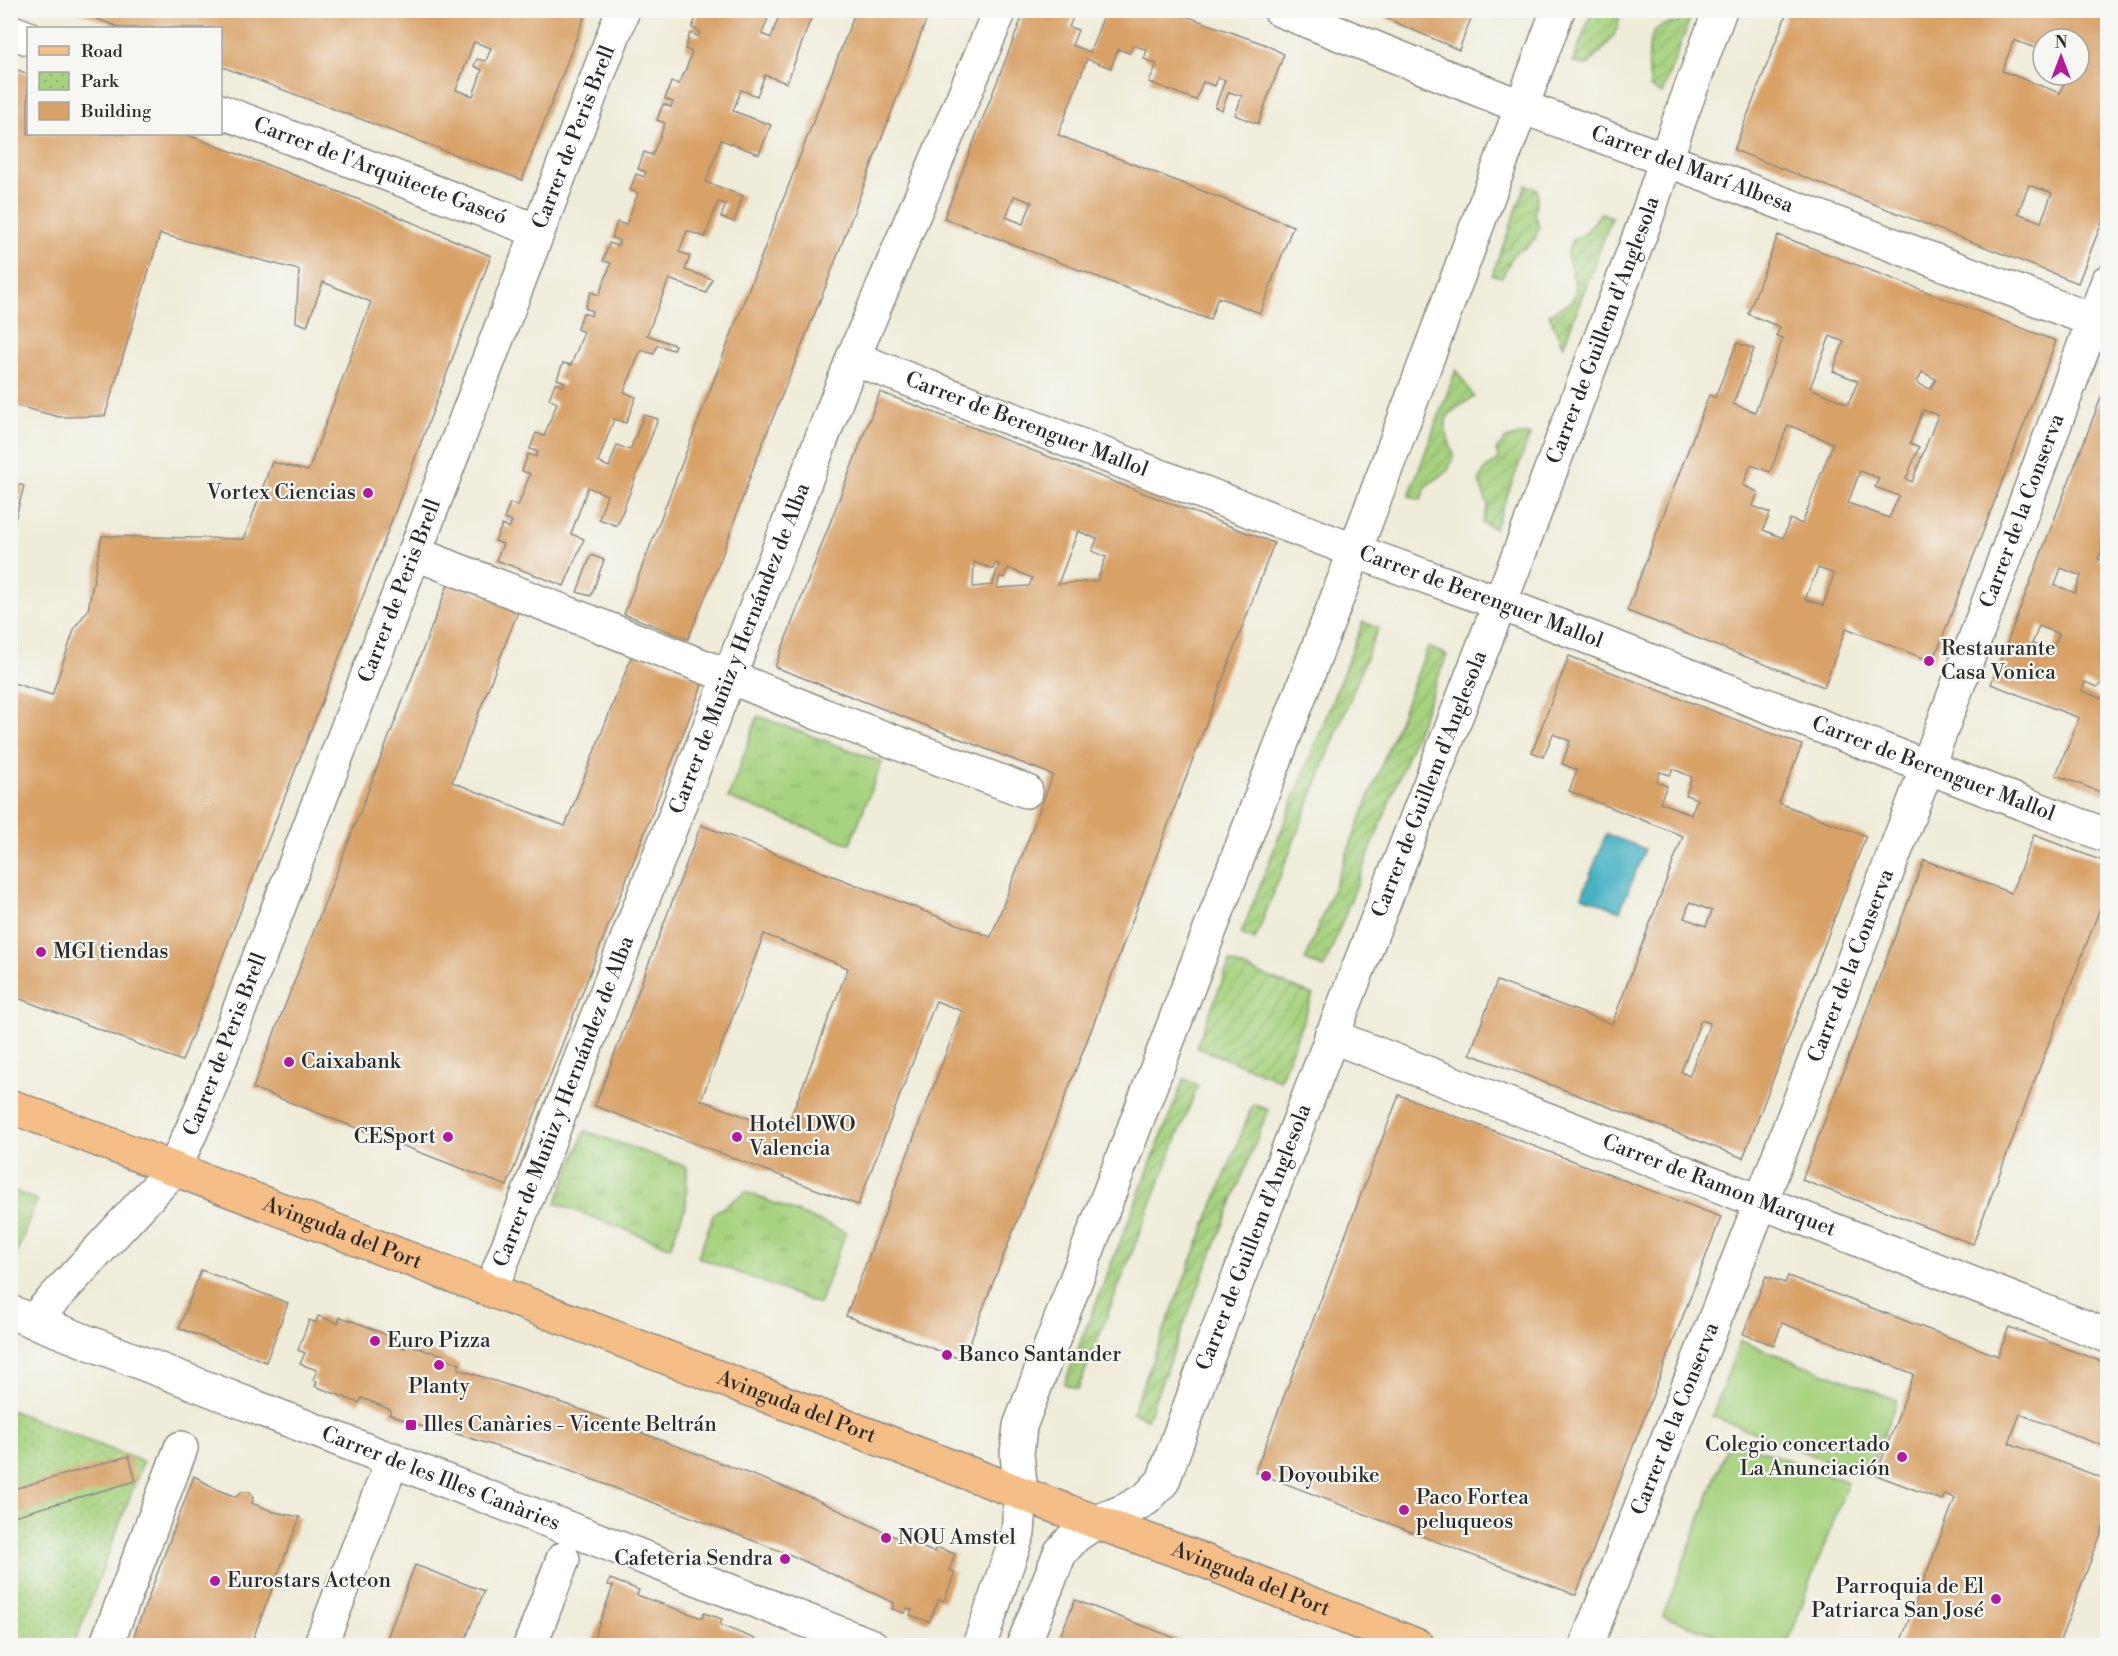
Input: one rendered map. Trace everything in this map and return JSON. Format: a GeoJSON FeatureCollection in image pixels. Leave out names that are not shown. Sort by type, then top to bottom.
{"type":"FeatureCollection","features":[{"type":"Feature","properties":{"kind":"main road","name":"Avinguda del Port"},"geometry":{"type":"LineString","coordinates":[[10,1106],[1096,1522],[1187,1554],[1418,1646]]}},
{"type":"Feature","properties":{"kind":"street","name":"Carrer de Peris Brell"},"geometry":{"type":"LineString","coordinates":[[174,1169],[200,1112],[623,10]]}},
{"type":"Feature","properties":{"kind":"street","name":"Carrer de Muñiz y Hernández de Alba"},"geometry":{"type":"LineString","coordinates":[[490,1290],[853,358],[1000,10]]}},
{"type":"Feature","properties":{"kind":"street","name":"Carrer del Marí Albesa"},"geometry":{"type":"LineString","coordinates":[[1280,10],[1522,107],[2100,323]]}},
{"type":"Feature","properties":{"kind":"street"},"geometry":{"type":"LineString","coordinates":[[979,1646],[1018,1533],[1021,1493],[1017,1454],[1020,1426],[1355,551],[1558,10]]}},
{"type":"Feature","properties":{"kind":"street","name":"Carrer de Guillem d'Anglesola"},"geometry":{"type":"LineString","coordinates":[[1023,1646],[1059,1553],[1075,1536],[1096,1522],[1146,1499],[1163,1481],[1205,1364],[1646,219],[1720,10]]}},
{"type":"Feature","properties":{"kind":"street"},"geometry":{"type":"LineString","coordinates":[[10,31],[27,38]]}},
{"type":"Feature","properties":{"kind":"street","name":"Carrer de l'Arquitecte Gascó"},"geometry":{"type":"LineString","coordinates":[[222,112],[538,231]]}},
{"type":"Feature","properties":{"kind":"street","name":"Carrer de la Conserva"},"geometry":{"type":"LineString","coordinates":[[1586,1646],[1761,1202],[2100,323],[2108,281]]}},
{"type":"Feature","properties":{"kind":"street","name":"Carrer de Berenguer Mallol"},"geometry":{"type":"LineString","coordinates":[[853,358],[2108,836]]}},
{"type":"Feature","properties":{"kind":"street"},"geometry":{"type":"LineString","coordinates":[[414,553],[820,714],[1026,791]]}},
{"type":"Feature","properties":{"kind":"street","name":"Carrer de Ramon Marquet"},"geometry":{"type":"LineString","coordinates":[[1331,1036],[2108,1336]]}},
{"type":"Feature","properties":{"kind":"street"},"geometry":{"type":"LineString","coordinates":[[22,1316],[174,1169]]}},
{"type":"Feature","properties":{"kind":"street","name":"Carrer de les Illes Canàries"},"geometry":{"type":"LineString","coordinates":[[22,1316],[872,1646]]}},
{"type":"Feature","properties":{"kind":"street"},"geometry":{"type":"LineString","coordinates":[[106,1646],[181,1448]]}},
{"type":"Feature","properties":{"kind":"street"},"geometry":{"type":"LineString","coordinates":[[320,1646],[393,1460]]}},
{"type":"Feature","properties":{"kind":"street"},"geometry":{"type":"LineString","coordinates":[[530,1646],[563,1559]]}},
{"type":"Feature","properties":{"kind":"street"},"geometry":{"type":"LineString","coordinates":[[294,1646],[335,1608]]}},
{"type":"Feature","properties":{"kind":"green space"},"geometry":{"type":"Polygon","coordinates":[[[1592,11],[1618,11],[1619,19],[1615,34],[1587,66],[1573,62],[1592,11]]]}},
{"type":"Feature","properties":{"kind":"green space"},"geometry":{"type":"Polygon","coordinates":[[[1683,11],[1693,11],[1662,94],[1650,87],[1649,44],[1657,28],[1666,24],[1678,23],[1683,11]]]}},
{"type":"Feature","properties":{"kind":"green space"},"geometry":{"type":"Polygon","coordinates":[[[1526,185],[1538,191],[1535,213],[1539,227],[1535,239],[1527,247],[1515,252],[1502,277],[1492,275],[1526,185]]]}},
{"type":"Feature","properties":{"kind":"green space"},"geometry":{"type":"Polygon","coordinates":[[[1601,213],[1612,217],[1563,347],[1549,314],[1573,300],[1576,288],[1567,254],[1572,240],[1585,234],[1601,213]]]}},
{"type":"Feature","properties":{"kind":"green space"},"geometry":{"type":"Polygon","coordinates":[[[1456,370],[1474,397],[1455,409],[1446,420],[1447,434],[1454,456],[1447,472],[1427,485],[1421,500],[1409,496],[1456,370]]]}},
{"type":"Feature","properties":{"kind":"green space"},"geometry":{"type":"Polygon","coordinates":[[[1530,435],[1495,528],[1482,523],[1488,505],[1479,481],[1486,468],[1499,460],[1496,450],[1506,439],[1530,435]]]}},
{"type":"Feature","properties":{"kind":"green space"},"geometry":{"type":"Polygon","coordinates":[[[1363,622],[1378,628],[1255,940],[1241,934],[1363,622]]]}},
{"type":"Feature","properties":{"kind":"green space"},"geometry":{"type":"Polygon","coordinates":[[[1428,647],[1447,655],[1324,968],[1305,960],[1428,647]]]}},
{"type":"Feature","properties":{"kind":"green space"},"geometry":{"type":"Polygon","coordinates":[[[758,716],[882,762],[850,844],[728,798],[758,716]]]}},
{"type":"Feature","properties":{"kind":"green space"},"geometry":{"type":"Polygon","coordinates":[[[1230,962],[1313,995],[1280,1080],[1196,1047],[1230,962]]]}},
{"type":"Feature","properties":{"kind":"green space"},"geometry":{"type":"Polygon","coordinates":[[[1184,1079],[1198,1085],[1078,1389],[1064,1384],[1184,1079]]]}},
{"type":"Feature","properties":{"kind":"green space"},"geometry":{"type":"Polygon","coordinates":[[[1253,1104],[1268,1110],[1147,1419],[1132,1412],[1253,1104]]]}},
{"type":"Feature","properties":{"kind":"green space"},"geometry":{"type":"Polygon","coordinates":[[[585,1131],[687,1167],[686,1205],[670,1247],[556,1203],[585,1131]]]}},
{"type":"Feature","properties":{"kind":"green space"},"geometry":{"type":"Polygon","coordinates":[[[11,1190],[37,1200],[15,1258],[11,1257],[11,1190]]]}},
{"type":"Feature","properties":{"kind":"green space"},"geometry":{"type":"Polygon","coordinates":[[[746,1192],[846,1232],[819,1304],[698,1257],[714,1213],[746,1192]]]}},
{"type":"Feature","properties":{"kind":"green space"},"geometry":{"type":"Polygon","coordinates":[[[1740,1341],[1897,1400],[1868,1477],[1712,1416],[1740,1341]]]}},
{"type":"Feature","properties":{"kind":"green space"},"geometry":{"type":"Polygon","coordinates":[[[10,1410],[143,1462],[74,1645],[11,1645],[10,1410]]]}},
{"type":"Feature","properties":{"kind":"green space"},"geometry":{"type":"Polygon","coordinates":[[[1730,1439],[1848,1482],[1787,1645],[1743,1645],[1663,1616],[1730,1439]]]}},
{"type":"Feature","properties":{"kind":"water"},"geometry":{"type":"Polygon","coordinates":[[[1606,834],[1645,849],[1620,911],[1582,896],[1606,834]]]}},
{"type":"Feature","properties":{"kind":"building"},"geometry":{"type":"Polygon","coordinates":[[[73,10],[587,10],[522,180],[222,67],[222,27],[118,27],[73,10]],[[474,42],[456,90],[473,96],[482,70],[474,66],[477,59],[486,61],[491,48],[474,42]]]}},
{"type":"Feature","properties":{"kind":"building"},"geometry":{"type":"Polygon","coordinates":[[[708,10],[771,10],[762,34],[771,38],[781,10],[814,10],[787,83],[765,75],[757,96],[741,90],[733,111],[771,125],[759,154],[721,140],[706,182],[743,196],[734,222],[721,217],[726,204],[718,202],[705,237],[687,231],[679,252],[690,256],[685,270],[712,279],[706,293],[669,279],[647,335],[675,345],[673,350],[657,345],[654,354],[641,350],[624,392],[636,397],[626,423],[614,419],[598,462],[609,467],[617,445],[630,450],[644,415],[658,419],[617,526],[599,519],[607,495],[588,487],[571,534],[584,539],[564,586],[496,560],[503,544],[495,541],[502,525],[509,528],[512,522],[504,519],[510,503],[518,506],[530,474],[522,471],[528,454],[536,457],[538,452],[530,449],[536,433],[544,436],[557,403],[549,399],[555,383],[563,386],[565,382],[557,379],[563,363],[571,365],[584,332],[577,329],[583,313],[591,316],[592,311],[585,308],[591,292],[599,295],[611,263],[603,261],[609,243],[617,246],[619,244],[619,240],[612,238],[617,222],[626,225],[638,193],[630,190],[636,174],[644,177],[646,172],[638,169],[644,152],[652,155],[665,123],[657,120],[663,104],[671,107],[673,102],[665,99],[671,82],[679,84],[692,52],[685,49],[690,33],[698,36],[700,32],[692,28],[698,12],[706,15],[708,10]]]}},
{"type":"Feature","properties":{"kind":"building"},"geometry":{"type":"Polygon","coordinates":[[[856,10],[930,10],[827,283],[688,639],[624,614],[856,10]]]}},
{"type":"Feature","properties":{"kind":"building"},"geometry":{"type":"Polygon","coordinates":[[[1025,10],[1085,10],[1083,16],[1075,13],[1069,27],[1078,30],[1072,45],[1090,52],[1106,10],[1175,10],[1177,13],[1264,44],[1284,54],[1258,124],[1235,115],[1242,96],[1229,92],[1222,110],[1215,107],[1225,80],[1218,78],[1215,86],[1203,82],[1196,100],[1149,82],[1157,64],[1144,59],[1147,50],[1133,45],[1129,53],[1118,49],[1111,68],[1087,59],[1058,135],[1293,226],[1260,313],[1218,297],[1210,320],[944,218],[1025,10]],[[1014,196],[1006,217],[1023,224],[1032,202],[1014,196]]]}},
{"type":"Feature","properties":{"kind":"building"},"geometry":{"type":"Polygon","coordinates":[[[1367,10],[1474,10],[1459,50],[1367,10]]]}},
{"type":"Feature","properties":{"kind":"building"},"geometry":{"type":"Polygon","coordinates":[[[1788,10],[2108,10],[2108,207],[2078,283],[1734,150],[1788,10]],[[2029,185],[2018,213],[2041,222],[2052,193],[2029,185]]]}},
{"type":"Feature","properties":{"kind":"building"},"geometry":{"type":"Polygon","coordinates":[[[10,67],[27,74],[27,135],[188,135],[355,198],[491,256],[372,573],[182,1061],[10,995],[10,682],[52,695],[75,627],[88,610],[102,536],[244,539],[272,462],[308,471],[371,302],[323,282],[307,326],[296,322],[299,270],[160,234],[105,416],[59,417],[10,404],[10,67]]]}},
{"type":"Feature","properties":{"kind":"building"},"geometry":{"type":"Polygon","coordinates":[[[1778,235],[2056,341],[1933,662],[1846,628],[1824,687],[1627,611],[1709,395],[1715,397],[1737,343],[1754,349],[1733,404],[1755,412],[1783,338],[1776,336],[1780,327],[1748,314],[1778,235]],[[1830,336],[1810,388],[1848,404],[1858,381],[1833,371],[1844,342],[1830,336]],[[1922,372],[1917,383],[1930,389],[1936,379],[1922,372]],[[1923,410],[1910,443],[1919,447],[1906,479],[1912,482],[1938,415],[1923,410]],[[1788,425],[1770,472],[1751,465],[1743,485],[1758,492],[1753,506],[1770,513],[1763,530],[1783,538],[1790,519],[1802,524],[1833,443],[1788,425]],[[1860,471],[1848,503],[1889,518],[1899,496],[1875,487],[1879,478],[1860,471]],[[1818,568],[1805,599],[1823,605],[1834,574],[1818,568]]]}},
{"type":"Feature","properties":{"kind":"building"},"geometry":{"type":"Polygon","coordinates":[[[2107,382],[2108,534],[2098,559],[2108,563],[2108,623],[2105,628],[2108,629],[2108,681],[2105,680],[2097,687],[2085,682],[2082,691],[2108,701],[2108,795],[2056,775],[2079,718],[1991,684],[2107,382]],[[2061,568],[2055,585],[2075,593],[2081,576],[2061,568]],[[2039,626],[2032,644],[2052,651],[2059,634],[2039,626]]]}},
{"type":"Feature","properties":{"kind":"building"},"geometry":{"type":"Polygon","coordinates":[[[880,392],[1274,543],[1090,1033],[963,1360],[846,1316],[962,1011],[936,1001],[858,1205],[595,1106],[701,825],[991,937],[1053,775],[775,667],[880,392]],[[1078,531],[1058,584],[1097,581],[1106,557],[1092,551],[1097,539],[1078,531]],[[974,562],[973,587],[992,585],[999,564],[996,563],[993,569],[974,562]],[[1008,568],[1004,578],[1000,576],[997,588],[1029,586],[1032,578],[1008,568]],[[764,934],[701,1100],[785,1132],[848,968],[764,934]]]}},
{"type":"Feature","properties":{"kind":"building"},"geometry":{"type":"Polygon","coordinates":[[[10,482],[24,486],[11,534],[10,533],[10,482]]]}},
{"type":"Feature","properties":{"kind":"building"},"geometry":{"type":"Polygon","coordinates":[[[591,555],[604,560],[591,596],[577,592],[591,555]]]}},
{"type":"Feature","properties":{"kind":"building"},"geometry":{"type":"Polygon","coordinates":[[[449,582],[519,609],[452,782],[565,826],[633,653],[704,680],[507,1186],[253,1088],[449,582]]]}},
{"type":"Feature","properties":{"kind":"building"},"geometry":{"type":"Polygon","coordinates":[[[1569,656],[1802,745],[1779,803],[1866,836],[1743,1158],[1470,1054],[1497,981],[1612,1024],[1683,836],[1569,791],[1577,770],[1562,764],[1570,741],[1553,734],[1543,757],[1532,752],[1569,656]],[[1673,769],[1670,775],[1660,772],[1657,782],[1667,786],[1660,802],[1691,815],[1697,799],[1686,795],[1692,777],[1673,769]],[[1690,902],[1684,918],[1706,926],[1712,911],[1690,902]],[[1701,1020],[1681,1072],[1689,1076],[1710,1023],[1701,1020]]]}},
{"type":"Feature","properties":{"kind":"building"},"geometry":{"type":"Polygon","coordinates":[[[2034,835],[2108,863],[2108,887],[1973,1244],[1802,1180],[1924,860],[2011,893],[2034,835]]]}},
{"type":"Feature","properties":{"kind":"building"},"geometry":{"type":"Polygon","coordinates":[[[1399,1095],[1721,1217],[1576,1595],[1255,1472],[1399,1095]]]}},
{"type":"Feature","properties":{"kind":"building"},"geometry":{"type":"Polygon","coordinates":[[[201,1270],[288,1303],[266,1362],[179,1328],[201,1270]]]}},
{"type":"Feature","properties":{"kind":"building"},"geometry":{"type":"Polygon","coordinates":[[[1766,1276],[1785,1283],[1788,1276],[1998,1356],[2009,1327],[2108,1364],[2108,1448],[2020,1414],[2009,1443],[2108,1480],[2108,1527],[2104,1526],[2058,1646],[1899,1646],[1955,1498],[1945,1494],[1942,1500],[1876,1475],[1914,1374],[1782,1323],[1774,1345],[1743,1334],[1766,1276]]]}},
{"type":"Feature","properties":{"kind":"building"},"geometry":{"type":"Polygon","coordinates":[[[318,1316],[338,1323],[340,1317],[394,1338],[392,1344],[405,1348],[407,1343],[444,1355],[443,1357],[460,1364],[458,1369],[574,1407],[813,1498],[902,1540],[907,1542],[909,1536],[925,1543],[923,1548],[934,1552],[936,1547],[955,1554],[949,1570],[955,1572],[944,1601],[939,1599],[929,1622],[910,1615],[912,1610],[907,1608],[905,1613],[892,1609],[894,1603],[791,1555],[552,1464],[435,1427],[434,1431],[389,1414],[391,1410],[362,1398],[359,1403],[315,1386],[317,1381],[313,1380],[317,1370],[300,1364],[305,1353],[298,1350],[309,1320],[316,1323],[318,1316]]]}},
{"type":"Feature","properties":{"kind":"building"},"geometry":{"type":"Polygon","coordinates":[[[129,1456],[136,1481],[10,1517],[10,1490],[129,1456]]]}},
{"type":"Feature","properties":{"kind":"building","name":"Eurostars Acteon"},"geometry":{"type":"Polygon","coordinates":[[[194,1476],[236,1497],[241,1492],[250,1492],[253,1498],[252,1503],[274,1512],[300,1517],[250,1646],[130,1646],[194,1476]]]}},
{"type":"Feature","properties":{"kind":"building"},"geometry":{"type":"Polygon","coordinates":[[[415,1565],[484,1591],[463,1646],[384,1646],[415,1565]]]}},
{"type":"Feature","properties":{"kind":"building"},"geometry":{"type":"Polygon","coordinates":[[[610,1579],[639,1590],[637,1595],[702,1618],[704,1613],[722,1619],[720,1625],[773,1646],[591,1646],[613,1586],[608,1585],[610,1579]]]}},
{"type":"Feature","properties":{"kind":"building"},"geometry":{"type":"Polygon","coordinates":[[[1075,1600],[1162,1633],[1194,1646],[1056,1646],[1075,1600]]]}},
{"type":"Feature","properties":{"kind":"place","name":"Vortex Ciencias"},"geometry":{"type":"Point","coordinates":[368,493]}},
{"type":"Feature","properties":{"kind":"place","name":"Restaurante Casa Vonica"},"geometry":{"type":"Point","coordinates":[1929,661]}},
{"type":"Feature","properties":{"kind":"place","name":"MGI tiendas"},"geometry":{"type":"Point","coordinates":[41,952]}},
{"type":"Feature","properties":{"kind":"place","name":"Caixabank"},"geometry":{"type":"Point","coordinates":[289,1062]}},
{"type":"Feature","properties":{"kind":"place","name":"CESport"},"geometry":{"type":"Point","coordinates":[448,1137]}},
{"type":"Feature","properties":{"kind":"place","name":"Hotel DWO Valencia"},"geometry":{"type":"Point","coordinates":[737,1137]}},
{"type":"Feature","properties":{"kind":"place","name":"Euro Pizza"},"geometry":{"type":"Point","coordinates":[375,1341]}},
{"type":"Feature","properties":{"kind":"place","name":"Banco Santander"},"geometry":{"type":"Point","coordinates":[947,1355]}},
{"type":"Feature","properties":{"kind":"place","name":"Planty"},"geometry":{"type":"Point","coordinates":[439,1365]}},
{"type":"Feature","properties":{"kind":"place","name":"Illes Canàries - Vicente Beltrán"},"geometry":{"type":"Point","coordinates":[411,1425]}},
{"type":"Feature","properties":{"kind":"place","name":"Colegio concertado La Anunciación"},"geometry":{"type":"Point","coordinates":[1902,1457]}},
{"type":"Feature","properties":{"kind":"place","name":"Doyoubike"},"geometry":{"type":"Point","coordinates":[1266,1476]}},
{"type":"Feature","properties":{"kind":"place","name":"Paco Fortea peluqueos"},"geometry":{"type":"Point","coordinates":[1404,1510]}},
{"type":"Feature","properties":{"kind":"place","name":"NOU Amstel"},"geometry":{"type":"Point","coordinates":[886,1538]}},
{"type":"Feature","properties":{"kind":"place","name":"Cafeteria Sendra"},"geometry":{"type":"Point","coordinates":[785,1559]}},
{"type":"Feature","properties":{"kind":"place","name":"Eurostars Acteon"},"geometry":{"type":"Point","coordinates":[215,1581]}},
{"type":"Feature","properties":{"kind":"place","name":"Parroquia de El Patriarca San José"},"geometry":{"type":"Point","coordinates":[1996,1599]}}]}
